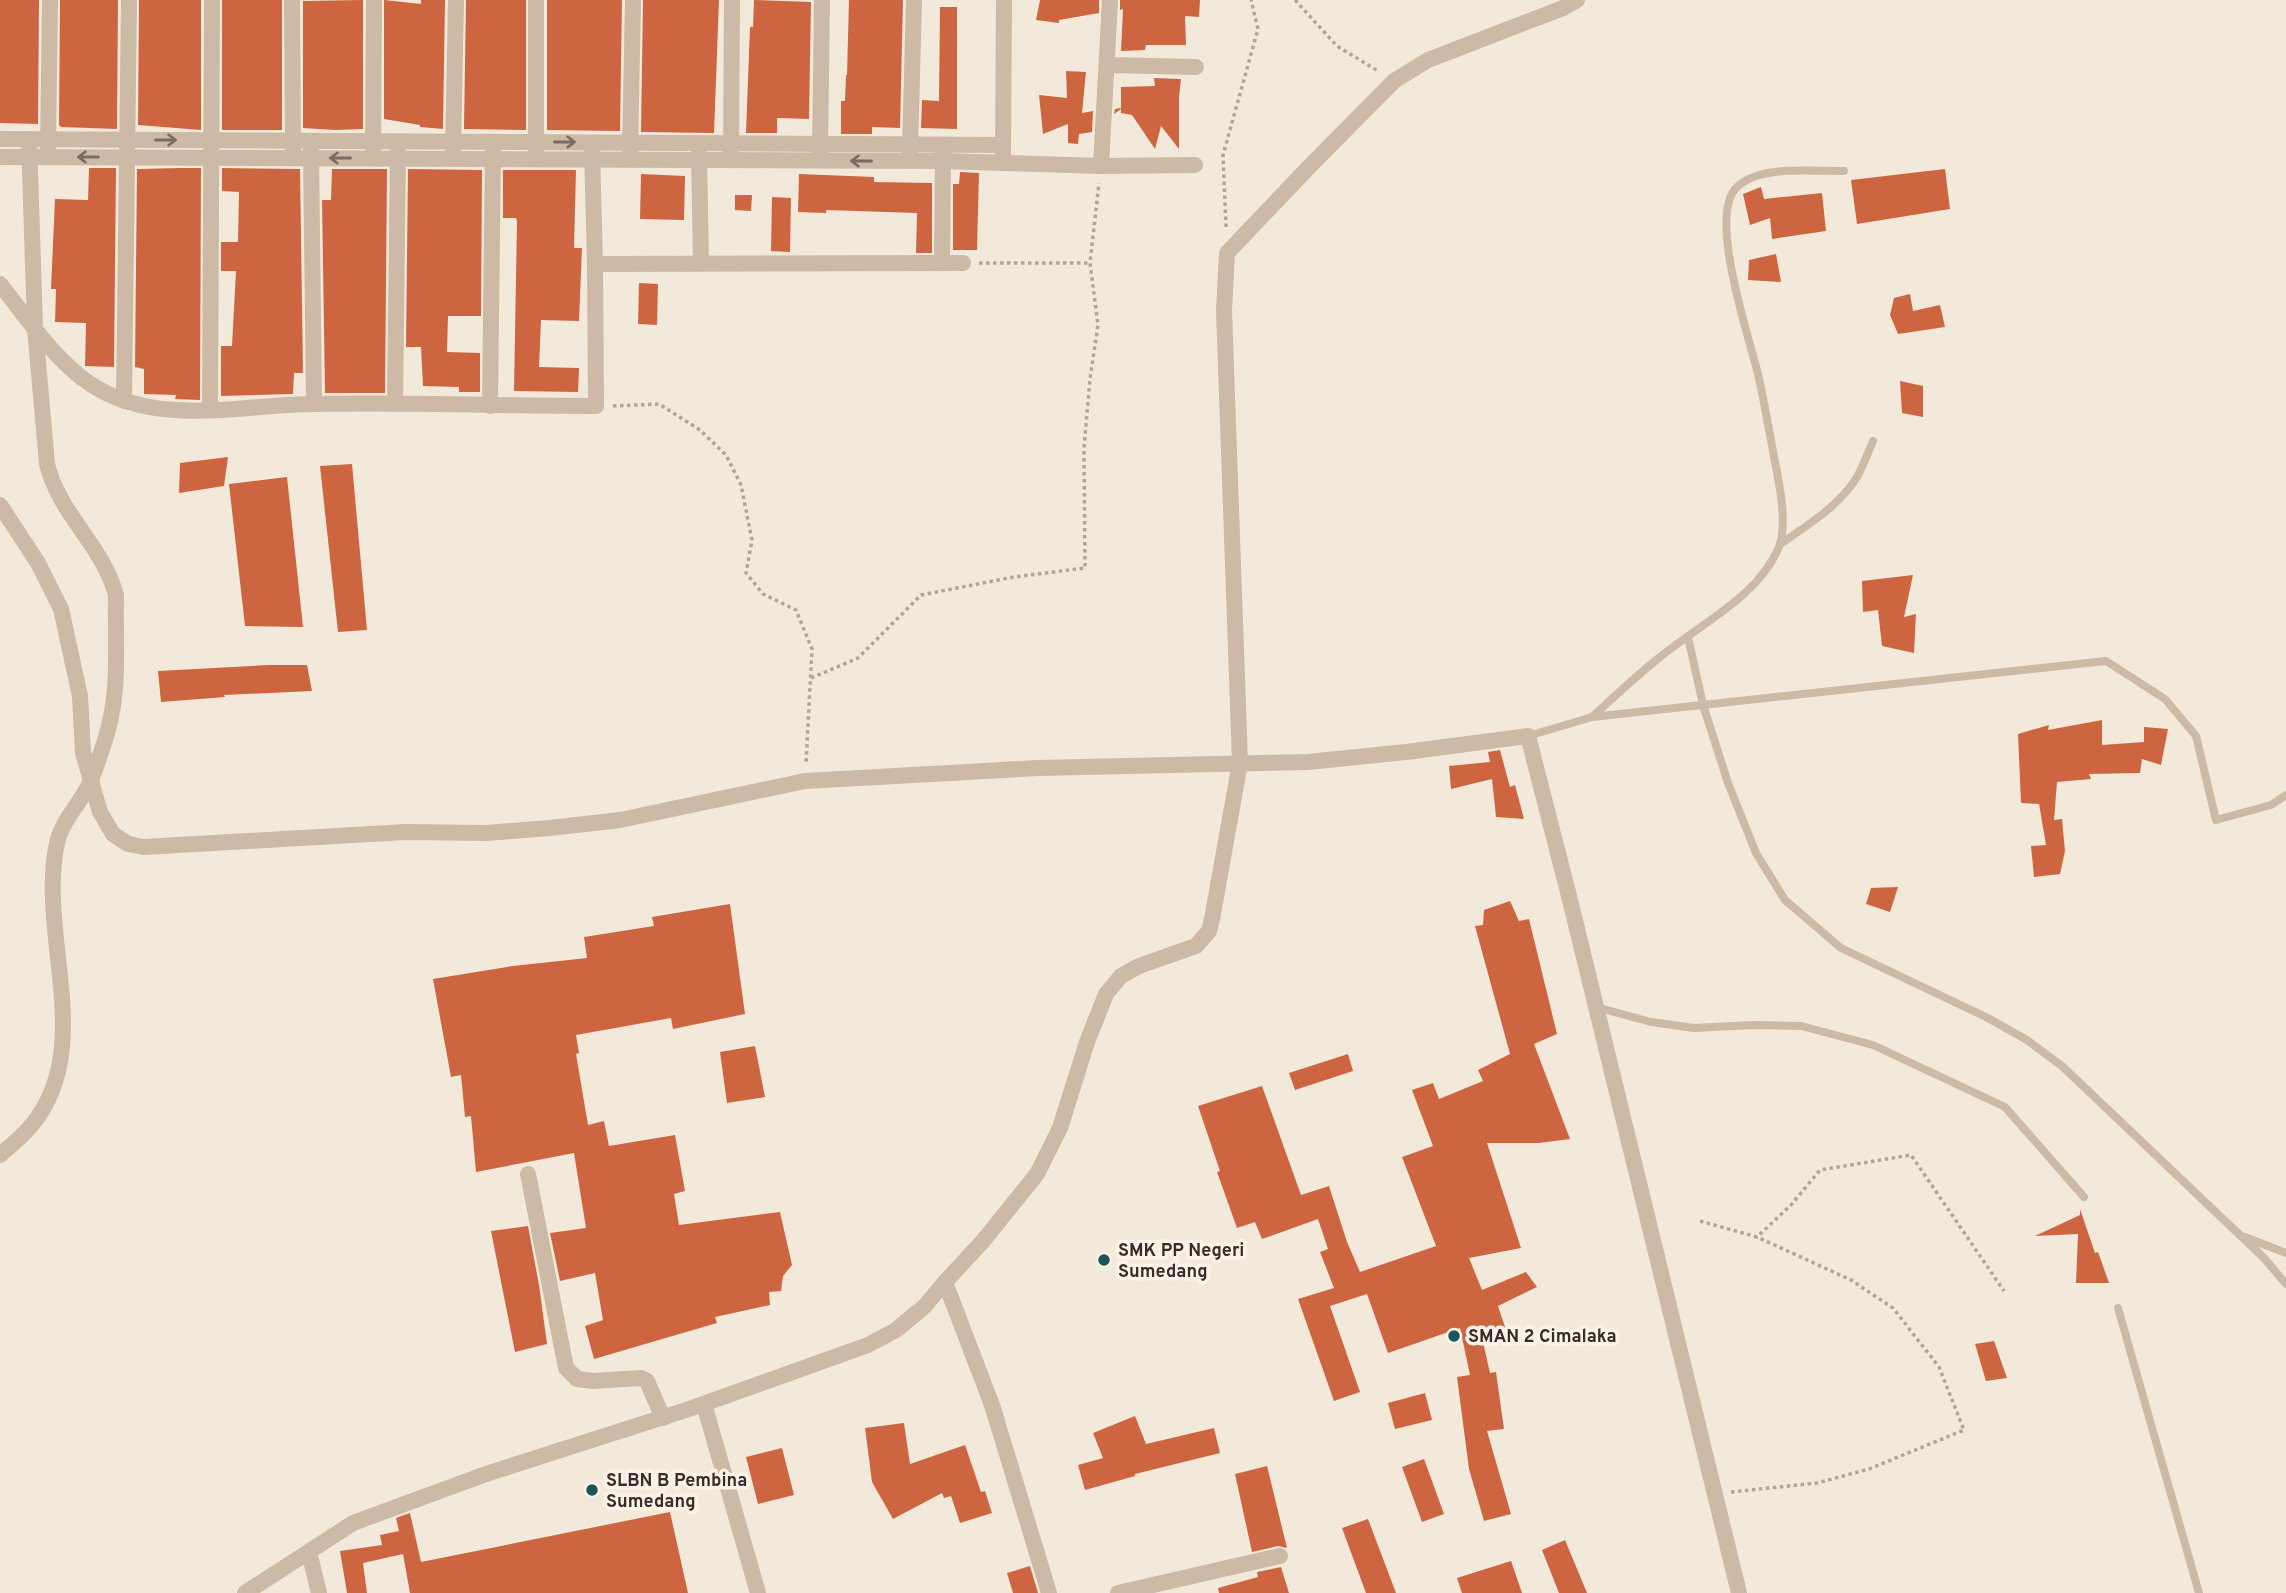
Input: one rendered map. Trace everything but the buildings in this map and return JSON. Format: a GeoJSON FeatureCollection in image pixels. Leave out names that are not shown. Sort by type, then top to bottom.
{"type":"FeatureCollection","features":[{"type":"Feature","properties":{"kind":"street"},"geometry":{"type":"LineString","coordinates":[[48,157],[50,0]]}},
{"type":"Feature","properties":{"kind":"street"},"geometry":{"type":"LineString","coordinates":[[124,401],[129,0]]}},
{"type":"Feature","properties":{"kind":"street"},"geometry":{"type":"LineString","coordinates":[[210,409],[212,0]]}},
{"type":"Feature","properties":{"kind":"street"},"geometry":{"type":"LineString","coordinates":[[292,0],[293,158]]}},
{"type":"Feature","properties":{"kind":"street"},"geometry":{"type":"LineString","coordinates":[[373,158],[374,0]]}},
{"type":"Feature","properties":{"kind":"street"},"geometry":{"type":"LineString","coordinates":[[453,159],[456,0]]}},
{"type":"Feature","properties":{"kind":"street"},"geometry":{"type":"LineString","coordinates":[[536,0],[536,159]]}},
{"type":"Feature","properties":{"kind":"street"},"geometry":{"type":"LineString","coordinates":[[630,160],[634,0]]}},
{"type":"Feature","properties":{"kind":"street"},"geometry":{"type":"LineString","coordinates":[[730,160],[732,0]]}},
{"type":"Feature","properties":{"kind":"street"},"geometry":{"type":"LineString","coordinates":[[820,161],[822,0]]}},
{"type":"Feature","properties":{"kind":"street"},"geometry":{"type":"LineString","coordinates":[[910,161],[914,0]]}},
{"type":"Feature","properties":{"kind":"street"},"geometry":{"type":"LineString","coordinates":[[1003,164],[1004,0]]}},
{"type":"Feature","properties":{"kind":"street"},"geometry":{"type":"LineString","coordinates":[[1101,166],[1110,0]]}},
{"type":"Feature","properties":{"kind":"street"},"geometry":{"type":"LineString","coordinates":[[245,1593],[353,1523],[486,1474],[663,1418],[868,1345],[912,1318],[984,1241],[1037,1174],[1060,1128],[1087,1042],[1107,994],[1121,976],[1139,966],[1196,946],[1209,931],[1240,763],[1224,310],[1227,253],[1394,81],[1428,60],[1563,8],[1577,0]]}},
{"type":"Feature","properties":{"kind":"street"},"geometry":{"type":"LineString","coordinates":[[1107,65],[1196,66]]}},
{"type":"Feature","properties":{"kind":"street"},"geometry":{"type":"LineString","coordinates":[[0,139],[909,143],[943,153],[1003,164],[1195,165]]}},
{"type":"Feature","properties":{"kind":"street"},"geometry":{"type":"LineString","coordinates":[[0,1155],[32,1126],[53,1089],[60,1067],[62,1020],[52,911],[57,840],[90,782],[111,718],[114,699],[116,595],[105,564],[51,484],[47,464],[35,328],[29,139]]}},
{"type":"Feature","properties":{"kind":"street"},"geometry":{"type":"LineString","coordinates":[[311,141],[314,404]]}},
{"type":"Feature","properties":{"kind":"street"},"geometry":{"type":"LineString","coordinates":[[395,404],[398,141]]}},
{"type":"Feature","properties":{"kind":"street"},"geometry":{"type":"LineString","coordinates":[[491,406],[493,142]]}},
{"type":"Feature","properties":{"kind":"street"},"geometry":{"type":"LineString","coordinates":[[0,284],[54,351],[92,385],[124,401],[153,408],[210,409],[314,404],[596,406],[592,142]]}},
{"type":"Feature","properties":{"kind":"street"},"geometry":{"type":"LineString","coordinates":[[699,143],[701,263]]}},
{"type":"Feature","properties":{"kind":"street"},"geometry":{"type":"LineString","coordinates":[[0,157],[910,161],[943,153],[962,144],[1003,145]]}},
{"type":"Feature","properties":{"kind":"street"},"geometry":{"type":"LineString","coordinates":[[942,263],[943,153]]}},
{"type":"Feature","properties":{"kind":"street"},"geometry":{"type":"LineString","coordinates":[[595,264],[962,263]]}},
{"type":"Feature","properties":{"kind":"street"},"geometry":{"type":"LineString","coordinates":[[0,505],[38,563],[61,609],[80,696],[83,753],[90,782],[100,812],[113,834],[128,844],[144,846],[405,832],[486,833],[582,825],[678,810],[805,781],[1038,768],[1308,762],[1528,736],[1739,1593]]}},
{"type":"Feature","properties":{"kind":"street"},"geometry":{"type":"LineString","coordinates":[[528,1174],[566,1368],[577,1379],[593,1381],[641,1378],[647,1381],[663,1418]]}},
{"type":"Feature","properties":{"kind":"street"},"geometry":{"type":"LineString","coordinates":[[945,1282],[992,1405],[1049,1593]]}},
{"type":"Feature","properties":{"kind":"street"},"geometry":{"type":"LineString","coordinates":[[704,1404],[758,1593]]}},
{"type":"Feature","properties":{"kind":"street"},"geometry":{"type":"LineString","coordinates":[[309,1552],[319,1593]]}},
{"type":"Feature","properties":{"kind":"street"},"geometry":{"type":"LineString","coordinates":[[1118,1593],[1280,1556]]}},
{"type":"Feature","properties":{"kind":"lane"},"geometry":{"type":"LineString","coordinates":[[1592,717],[1662,655],[1688,637],[1765,573],[1780,544],[1782,499],[1758,376],[1732,277],[1725,219],[1728,201],[1736,188],[1752,178],[1778,171],[1844,171]]}},
{"type":"Feature","properties":{"kind":"lane"},"geometry":{"type":"LineString","coordinates":[[1780,544],[1811,523],[1856,479],[1873,441]]}},
{"type":"Feature","properties":{"kind":"lane"},"geometry":{"type":"LineString","coordinates":[[1688,637],[1703,705],[1728,783],[1756,853],[1785,900],[1841,948],[1986,1017],[2027,1040],[2062,1066],[2264,1258],[2286,1284]]}},
{"type":"Feature","properties":{"kind":"lane"},"geometry":{"type":"LineString","coordinates":[[1528,736],[1592,717],[2106,661],[2165,699],[2196,736],[2216,820],[2271,805],[2286,795]]}},
{"type":"Feature","properties":{"kind":"lane"},"geometry":{"type":"LineString","coordinates":[[1596,1007],[1651,1022],[1694,1028],[1801,1026],[1873,1045],[2004,1107],[2084,1197]]}},
{"type":"Feature","properties":{"kind":"lane"},"geometry":{"type":"LineString","coordinates":[[2239,1234],[2286,1253]]}},
{"type":"Feature","properties":{"kind":"lane"},"geometry":{"type":"LineString","coordinates":[[2118,1308],[2199,1593]]}},
{"type":"Feature","properties":{"kind":"path"},"geometry":{"type":"LineString","coordinates":[[1227,253],[1223,155],[1258,29],[1251,0]]}},
{"type":"Feature","properties":{"kind":"path"},"geometry":{"type":"LineString","coordinates":[[1295,0],[1337,46],[1394,81]]}},
{"type":"Feature","properties":{"kind":"path"},"geometry":{"type":"LineString","coordinates":[[811,678],[858,658],[921,595],[1014,577],[1085,568],[1084,448],[1098,325],[1090,263],[1101,166]]}},
{"type":"Feature","properties":{"kind":"path"},"geometry":{"type":"LineString","coordinates":[[962,263],[1090,263]]}},
{"type":"Feature","properties":{"kind":"path"},"geometry":{"type":"LineString","coordinates":[[596,406],[659,404],[700,430],[726,455],[741,485],[752,540],[746,573],[763,594],[796,610],[812,649],[805,781]]}},
{"type":"Feature","properties":{"kind":"path"},"geometry":{"type":"LineString","coordinates":[[1757,1237],[1791,1205],[1820,1170],[1911,1155],[2004,1291]]}},
{"type":"Feature","properties":{"kind":"path"},"geometry":{"type":"LineString","coordinates":[[1700,1221],[1757,1237],[1851,1280],[1893,1308],[1939,1367],[1964,1430],[1869,1469],[1817,1483],[1715,1494]]}},
{"type":"Feature","properties":{"kind":"place","name":"SMK PP Negeri Sumedang"},"geometry":{"type":"Point","coordinates":[1104,1260]}},
{"type":"Feature","properties":{"kind":"place","name":"SMAN 2 Cimalaka"},"geometry":{"type":"Point","coordinates":[1454,1336]}},
{"type":"Feature","properties":{"kind":"place","name":"SLBN B Pembina Sumedang"},"geometry":{"type":"Point","coordinates":[592,1490]}}]}
